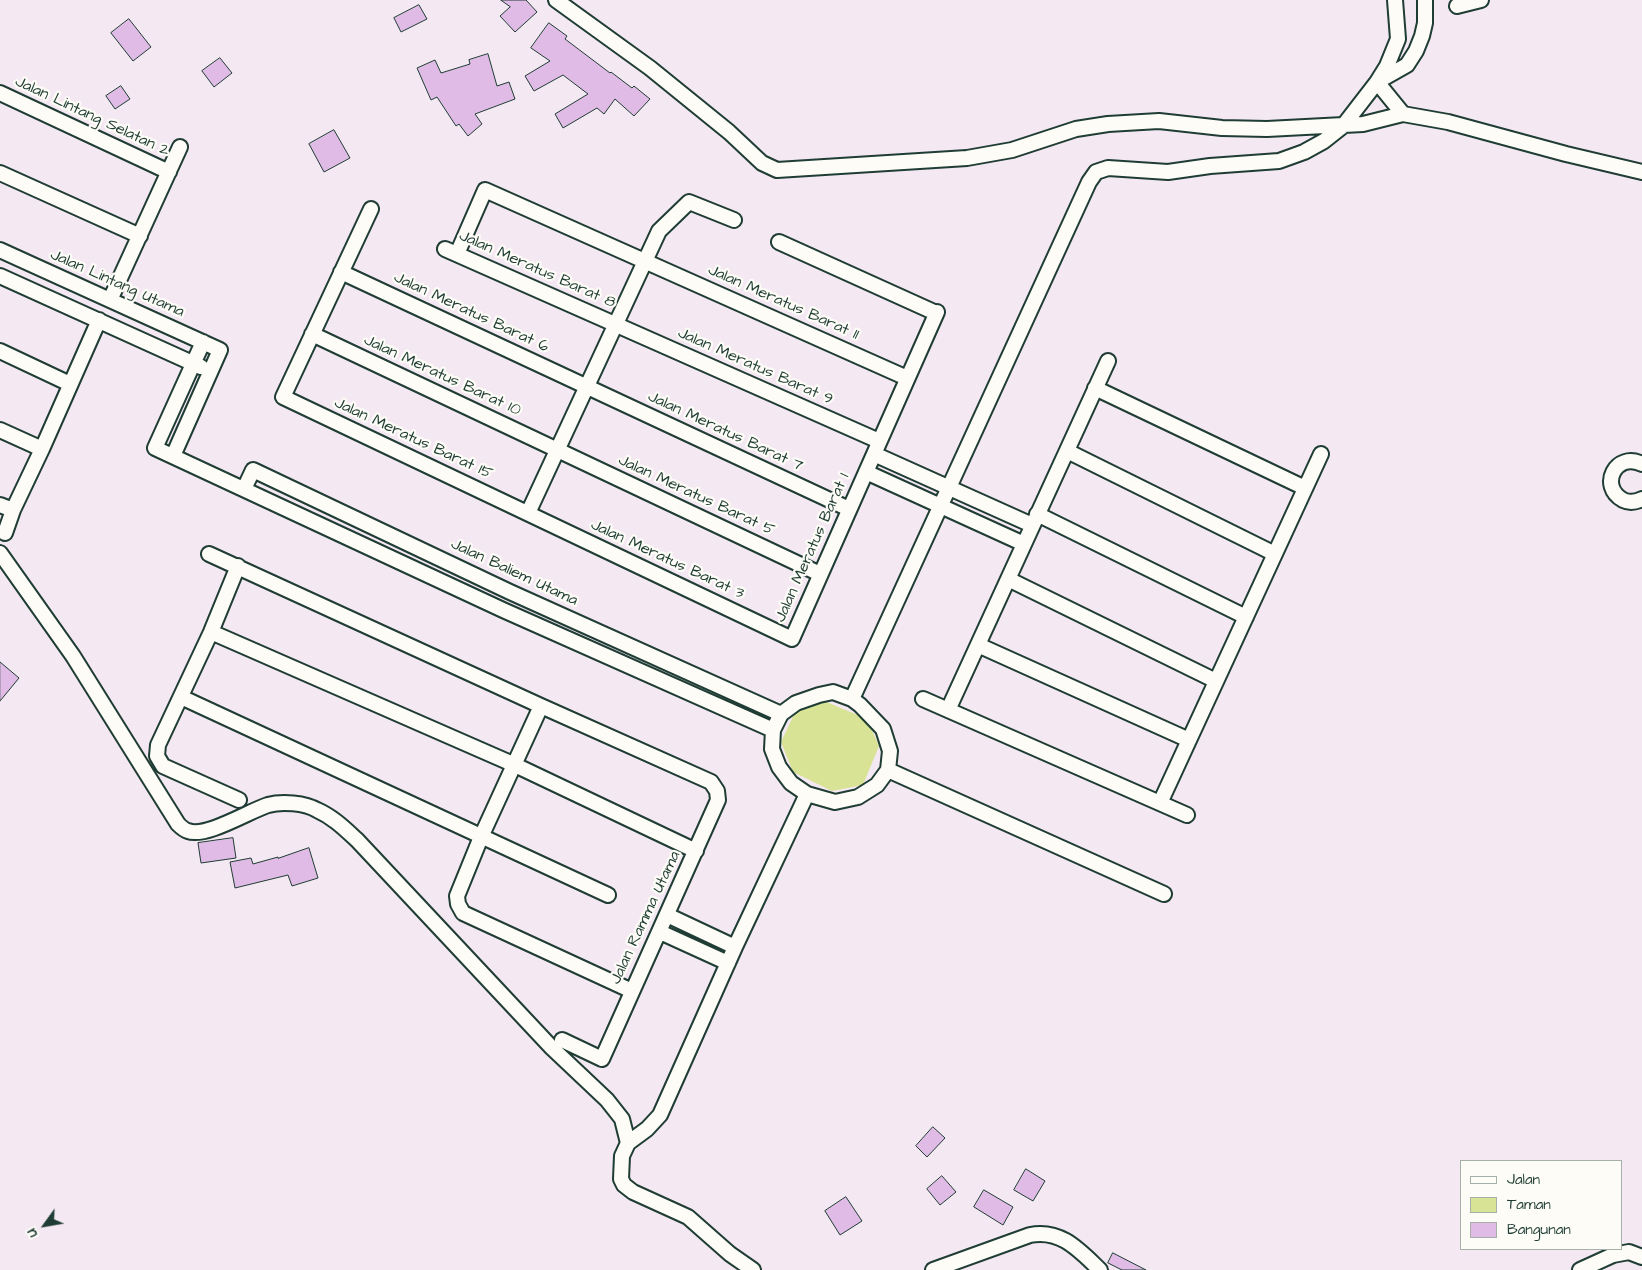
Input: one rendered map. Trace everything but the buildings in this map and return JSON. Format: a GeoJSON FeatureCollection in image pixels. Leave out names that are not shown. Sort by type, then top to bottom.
{"type":"FeatureCollection","features":[{"type":"Feature","properties":{"kind":"street"},"geometry":{"type":"LineString","coordinates":[[556,0],[650,68],[729,132],[762,163],[777,170],[967,158],[1012,150],[1076,129],[1126,122],[1159,121],[1245,129],[1343,126],[1372,123],[1403,114],[1448,122],[1642,172]]}},
{"type":"Feature","properties":{"kind":"street"},"geometry":{"type":"LineString","coordinates":[[852,699],[1089,182],[1096,172],[1108,168],[1168,172],[1210,166],[1279,161],[1304,152],[1324,141],[1343,126],[1387,66],[1398,39],[1395,0]]}},
{"type":"Feature","properties":{"kind":"street"},"geometry":{"type":"LineString","coordinates":[[1377,82],[1406,65],[1416,51],[1425,23],[1425,0]]}},
{"type":"Feature","properties":{"kind":"street"},"geometry":{"type":"LineString","coordinates":[[1457,6],[1481,0]]}},
{"type":"Feature","properties":{"kind":"street"},"geometry":{"type":"LineString","coordinates":[[1377,82],[1403,114]]}},
{"type":"Feature","properties":{"kind":"street","name":"Jalan Lintang Selatan 2"},"geometry":{"type":"LineString","coordinates":[[0,94],[169,172]]}},
{"type":"Feature","properties":{"kind":"street"},"geometry":{"type":"LineString","coordinates":[[110,300],[180,147]]}},
{"type":"Feature","properties":{"kind":"street"},"geometry":{"type":"LineString","coordinates":[[0,173],[140,236]]}},
{"type":"Feature","properties":{"kind":"street","name":"Jalan Meratus Barat 8"},"geometry":{"type":"LineString","coordinates":[[486,190],[451,251],[616,324]]}},
{"type":"Feature","properties":{"kind":"street","name":"Jalan Meratus Barat 11"},"geometry":{"type":"LineString","coordinates":[[486,190],[907,378]]}},
{"type":"Feature","properties":{"kind":"street"},"geometry":{"type":"LineString","coordinates":[[528,513],[659,231],[690,202],[734,220]]}},
{"type":"Feature","properties":{"kind":"street"},"geometry":{"type":"LineString","coordinates":[[312,334],[370,209]]}},
{"type":"Feature","properties":{"kind":"street","name":"Jalan Meratus Barat 1"},"geometry":{"type":"LineString","coordinates":[[778,242],[936,313],[792,638]]}},
{"type":"Feature","properties":{"kind":"street","name":"Jalan Lintang Utama"},"geometry":{"type":"LineString","coordinates":[[0,250],[220,350],[211,371]]}},
{"type":"Feature","properties":{"kind":"street","name":"Jalan Meratus Barat 6"},"geometry":{"type":"LineString","coordinates":[[341,272],[587,386]]}},
{"type":"Feature","properties":{"kind":"street"},"geometry":{"type":"LineString","coordinates":[[0,276],[211,371],[173,456]]}},
{"type":"Feature","properties":{"kind":"street"},"geometry":{"type":"LineString","coordinates":[[5,533],[6,508],[42,449],[98,320]]}},
{"type":"Feature","properties":{"kind":"street","name":"Jalan Meratus Barat 9"},"geometry":{"type":"LineString","coordinates":[[616,324],[876,447],[949,487],[1035,520],[1246,617]]}},
{"type":"Feature","properties":{"kind":"street","name":"Jalan Meratus Barat 15"},"geometry":{"type":"LineString","coordinates":[[312,334],[283,396],[528,513]]}},
{"type":"Feature","properties":{"kind":"street","name":"Jalan Meratus Barat 10"},"geometry":{"type":"LineString","coordinates":[[312,334],[557,450]]}},
{"type":"Feature","properties":{"kind":"street"},"geometry":{"type":"LineString","coordinates":[[202,342],[155,448],[512,614],[773,730]]}},
{"type":"Feature","properties":{"kind":"street"},"geometry":{"type":"LineString","coordinates":[[0,351],[70,384]]}},
{"type":"Feature","properties":{"kind":"street"},"geometry":{"type":"LineString","coordinates":[[948,710],[1108,361]]}},
{"type":"Feature","properties":{"kind":"street","name":"Jalan Meratus Barat 7"},"geometry":{"type":"LineString","coordinates":[[587,386],[849,509]]}},
{"type":"Feature","properties":{"kind":"street"},"geometry":{"type":"LineString","coordinates":[[1095,388],[1305,488]]}},
{"type":"Feature","properties":{"kind":"street"},"geometry":{"type":"LineString","coordinates":[[0,430],[42,449]]}},
{"type":"Feature","properties":{"kind":"street","name":"Jalan Meratus Barat 5"},"geometry":{"type":"LineString","coordinates":[[557,450],[820,574]]}},
{"type":"Feature","properties":{"kind":"street"},"geometry":{"type":"LineString","coordinates":[[1067,451],[1275,554]]}},
{"type":"Feature","properties":{"kind":"street"},"geometry":{"type":"LineString","coordinates":[[1160,803],[1321,454]]}},
{"type":"Feature","properties":{"kind":"street"},"geometry":{"type":"LineString","coordinates":[[1642,464],[1636,461],[1625,462],[1616,467],[1611,477],[1612,488],[1618,497],[1627,502],[1642,499]]}},
{"type":"Feature","properties":{"kind":"street","name":"Jalan Baliem Utama"},"geometry":{"type":"LineString","coordinates":[[244,490],[253,470],[502,587],[781,714]]}},
{"type":"Feature","properties":{"kind":"street"},"geometry":{"type":"LineString","coordinates":[[866,472],[1024,544]]}},
{"type":"Feature","properties":{"kind":"street","name":"Jalan Meratus Barat 3"},"geometry":{"type":"LineString","coordinates":[[528,513],[792,638]]}},
{"type":"Feature","properties":{"kind":"street"},"geometry":{"type":"LineString","coordinates":[[0,553],[73,656],[178,824],[186,831],[201,832],[268,805],[280,803],[316,809],[336,821],[357,840],[552,1048],[607,1100],[622,1119],[628,1143]]}},
{"type":"Feature","properties":{"kind":"street"},"geometry":{"type":"LineString","coordinates":[[209,554],[541,706],[481,837],[457,896],[458,904],[463,913],[632,992]]}},
{"type":"Feature","properties":{"kind":"street"},"geometry":{"type":"LineString","coordinates":[[238,566],[211,632],[158,745],[157,756],[163,766],[239,800]]}},
{"type":"Feature","properties":{"kind":"street"},"geometry":{"type":"LineString","coordinates":[[1008,580],[1216,681]]}},
{"type":"Feature","properties":{"kind":"street"},"geometry":{"type":"LineString","coordinates":[[211,632],[515,765],[696,851]]}},
{"type":"Feature","properties":{"kind":"street"},"geometry":{"type":"LineString","coordinates":[[978,645],[1189,740]]}},
{"type":"Feature","properties":{"kind":"street"},"geometry":{"type":"LineString","coordinates":[[833,692],[852,699],[883,729],[890,751],[888,770],[878,785],[858,797],[835,802],[807,794],[791,783],[780,767],[772,749],[773,730],[781,714],[796,703],[833,692]]}},
{"type":"Feature","properties":{"kind":"street"},"geometry":{"type":"LineString","coordinates":[[181,697],[608,895]]}},
{"type":"Feature","properties":{"kind":"street"},"geometry":{"type":"LineString","coordinates":[[923,699],[1187,815]]}},
{"type":"Feature","properties":{"kind":"street","name":"Jalan Ramma Utama"},"geometry":{"type":"LineString","coordinates":[[541,706],[711,782],[717,791],[718,800],[602,1058],[562,1040]]}},
{"type":"Feature","properties":{"kind":"street"},"geometry":{"type":"LineString","coordinates":[[888,770],[1164,894]]}},
{"type":"Feature","properties":{"kind":"street"},"geometry":{"type":"LineString","coordinates":[[753,1270],[730,1254],[688,1217],[639,1195],[624,1185],[621,1179],[620,1167],[622,1156],[628,1143],[647,1129],[660,1115],[735,947],[807,794]]}},
{"type":"Feature","properties":{"kind":"street"},"geometry":{"type":"LineString","coordinates":[[667,915],[735,947]]}},
{"type":"Feature","properties":{"kind":"street"},"geometry":{"type":"LineString","coordinates":[[660,932],[728,963]]}},
{"type":"Feature","properties":{"kind":"street"},"geometry":{"type":"LineString","coordinates":[[933,1270],[1040,1233],[1053,1234],[1067,1242],[1100,1270]]}},
{"type":"Feature","properties":{"kind":"street"},"geometry":{"type":"LineString","coordinates":[[1580,1270],[1613,1255],[1629,1252],[1642,1257]]}},
{"type":"Feature","properties":{"kind":"green space"},"geometry":{"type":"Polygon","coordinates":[[[822,700],[867,719],[879,746],[863,785],[832,791],[793,772],[781,742],[795,712],[822,700]]]}}]}
